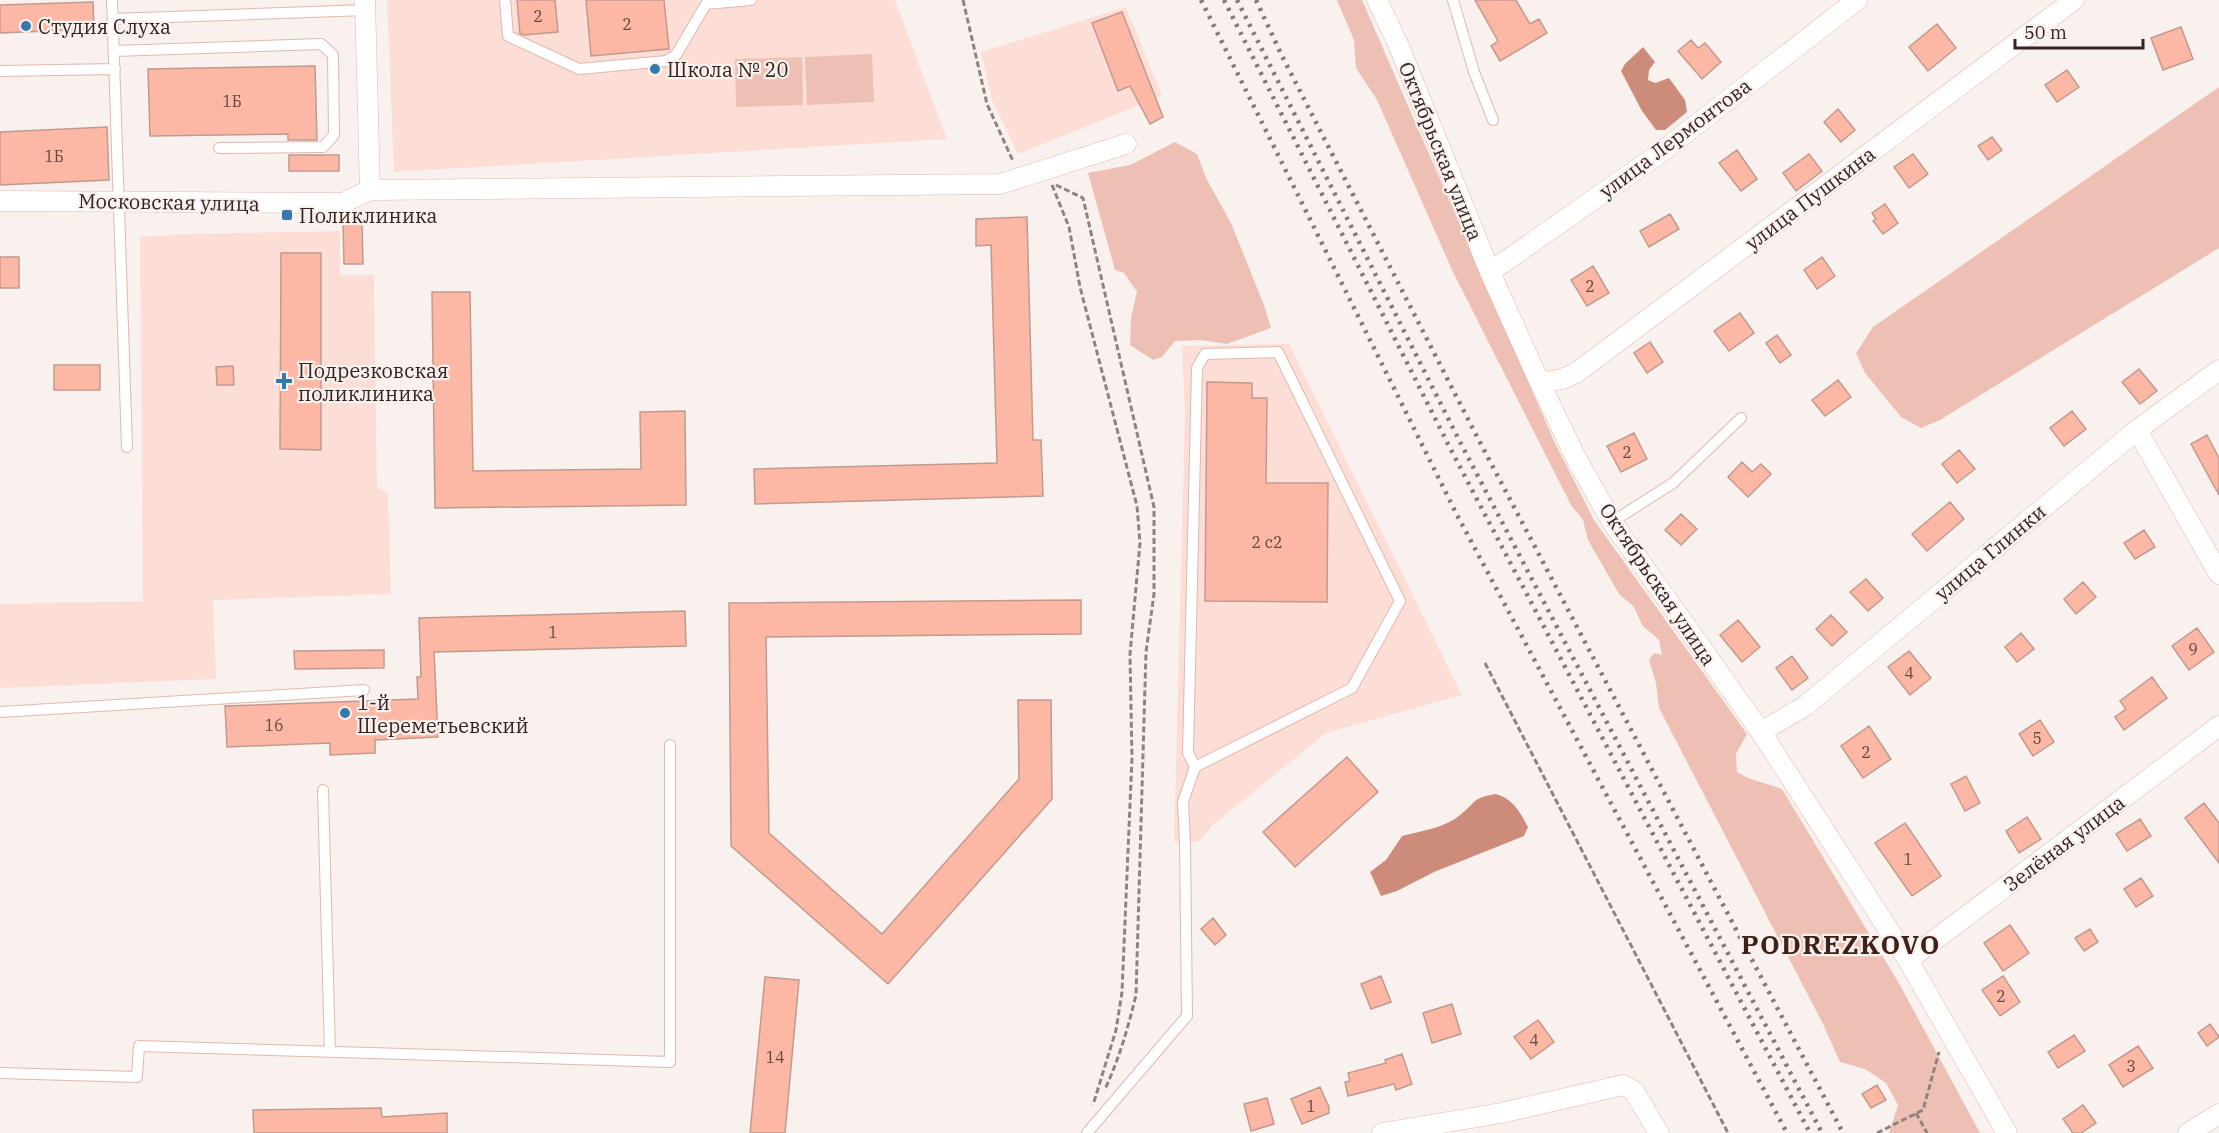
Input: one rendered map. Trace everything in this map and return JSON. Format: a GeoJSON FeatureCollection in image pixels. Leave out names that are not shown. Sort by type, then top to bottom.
{"type":"FeatureCollection","features":[{"type":"Feature","properties":{"kind":"street","name":"Октябрьская улица"},"geometry":{"type":"LineString","coordinates":[[1377,0],[1398,44],[1490,272],[1539,383],[1576,458],[1612,522],[1761,732],[1908,960],[2007,1133]]}},
{"type":"Feature","properties":{"kind":"street","name":"улица Пушкина"},"geometry":{"type":"LineString","coordinates":[[1539,383],[1562,379],[1576,373],[2074,0]]}},
{"type":"Feature","properties":{"kind":"street","name":"улица Лермонтова"},"geometry":{"type":"LineString","coordinates":[[1490,272],[1656,156],[1850,2]]}},
{"type":"Feature","properties":{"kind":"street"},"geometry":{"type":"LineString","coordinates":[[365,5],[370,190],[1000,184],[1126,144]]}},
{"type":"Feature","properties":{"kind":"street","name":"Московская улица"},"geometry":{"type":"LineString","coordinates":[[0,201],[344,203],[370,190]]}},
{"type":"Feature","properties":{"kind":"street","name":"улица Глинки"},"geometry":{"type":"LineString","coordinates":[[1761,732],[1805,706],[2137,430],[2219,370]]}},
{"type":"Feature","properties":{"kind":"street"},"geometry":{"type":"LineString","coordinates":[[2137,430],[2219,574]]}},
{"type":"Feature","properties":{"kind":"street","name":"Зелёная улица"},"geometry":{"type":"LineString","coordinates":[[1908,960],[2219,726]]}},
{"type":"Feature","properties":{"kind":"street"},"geometry":{"type":"LineString","coordinates":[[1382,1133],[1502,1113],[1623,1085],[1634,1091],[1659,1133]]}},
{"type":"Feature","properties":{"kind":"street"},"geometry":{"type":"LineString","coordinates":[[2188,1133],[2219,1114]]}},
{"type":"Feature","properties":{"kind":"lane"},"geometry":{"type":"LineString","coordinates":[[112,0],[127,447]]}},
{"type":"Feature","properties":{"kind":"lane"},"geometry":{"type":"LineString","coordinates":[[505,0],[508,36],[579,69],[666,61],[676,55],[706,4],[751,0]]}},
{"type":"Feature","properties":{"kind":"lane"},"geometry":{"type":"LineString","coordinates":[[1453,0],[1474,72],[1493,120]]}},
{"type":"Feature","properties":{"kind":"lane"},"geometry":{"type":"LineString","coordinates":[[113,19],[365,5]]}},
{"type":"Feature","properties":{"kind":"lane"},"geometry":{"type":"LineString","coordinates":[[114,51],[321,44],[333,55],[334,135],[323,147],[219,148]]}},
{"type":"Feature","properties":{"kind":"lane"},"geometry":{"type":"LineString","coordinates":[[0,71],[115,69]]}},
{"type":"Feature","properties":{"kind":"lane"},"geometry":{"type":"LineString","coordinates":[[1087,1133],[1187,1016],[1183,802],[1195,766],[1352,688],[1400,601],[1278,352],[1205,354],[1197,368],[1188,753],[1195,766]]}},
{"type":"Feature","properties":{"kind":"lane"},"geometry":{"type":"LineString","coordinates":[[1612,522],[1672,483],[1741,418]]}},
{"type":"Feature","properties":{"kind":"lane"},"geometry":{"type":"LineString","coordinates":[[0,712],[364,690]]}},
{"type":"Feature","properties":{"kind":"lane"},"geometry":{"type":"LineString","coordinates":[[0,1073],[137,1077],[139,1046],[670,1062],[670,745]]}},
{"type":"Feature","properties":{"kind":"lane"},"geometry":{"type":"LineString","coordinates":[[323,790],[330,1052]]}},
{"type":"Feature","properties":{"kind":"path"},"geometry":{"type":"LineString","coordinates":[[963,0],[987,104],[1021,178]]}},
{"type":"Feature","properties":{"kind":"path"},"geometry":{"type":"LineString","coordinates":[[1052,183],[1083,198],[1154,507],[1154,594],[1146,652],[1136,995],[1116,1065],[1091,1113],[1116,1030],[1122,992],[1132,758],[1130,654],[1140,543],[1137,506],[1080,287],[1069,227],[1052,183]]}},
{"type":"Feature","properties":{"kind":"path"},"geometry":{"type":"LineString","coordinates":[[1485,663],[1728,1133]]}},
{"type":"Feature","properties":{"kind":"path"},"geometry":{"type":"LineString","coordinates":[[1877,1133],[1923,1110],[1947,1027]]}},
{"type":"Feature","properties":{"kind":"path"},"geometry":{"type":"LineString","coordinates":[[1916,1113],[1928,1133]]}},
{"type":"Feature","properties":{"kind":"shaded area","name":"Школа № 20"},"geometry":{"type":"Polygon","coordinates":[[[387,0],[895,0],[947,139],[394,172],[387,0]]]}},
{"type":"Feature","properties":{"kind":"shaded area"},"geometry":{"type":"Polygon","coordinates":[[[1337,0],[1362,0],[1554,441],[1594,520],[1747,734],[1736,754],[1737,772],[1782,789],[1900,985],[1980,1133],[1889,1133],[1898,1105],[1886,1083],[1865,1069],[1840,1062],[1823,1024],[1659,708],[1656,683],[1649,660],[1654,653],[1662,655],[1659,640],[1642,625],[1634,607],[1619,594],[1588,540],[1583,520],[1571,505],[1453,272],[1377,100],[1356,68],[1354,40],[1337,0]]]}},
{"type":"Feature","properties":{"kind":"shaded area"},"geometry":{"type":"Polygon","coordinates":[[[1126,7],[1162,96],[1018,154],[992,100],[981,52],[1126,7]]]}},
{"type":"Feature","properties":{"kind":"shaded area"},"geometry":{"type":"Polygon","coordinates":[[[1643,47],[1655,62],[1649,70],[1648,80],[1655,83],[1669,78],[1685,100],[1687,112],[1665,130],[1656,130],[1642,111],[1621,71],[1643,47]]]}},
{"type":"Feature","properties":{"kind":"shaded area"},"geometry":{"type":"Polygon","coordinates":[[[872,54],[874,102],[807,105],[805,57],[872,54]]]}},
{"type":"Feature","properties":{"kind":"shaded area"},"geometry":{"type":"Polygon","coordinates":[[[802,57],[803,105],[736,107],[735,59],[802,57]]]}},
{"type":"Feature","properties":{"kind":"shaded area"},"geometry":{"type":"Polygon","coordinates":[[[2219,87],[2219,248],[1940,420],[1921,428],[1901,417],[1865,373],[1856,353],[1873,327],[2219,87]]]}},
{"type":"Feature","properties":{"kind":"shaded area"},"geometry":{"type":"Polygon","coordinates":[[[1175,142],[1197,154],[1206,178],[1231,223],[1271,328],[1227,344],[1201,340],[1175,341],[1162,357],[1153,360],[1130,345],[1131,318],[1137,292],[1124,273],[1115,270],[1088,173],[1130,165],[1175,142]]]}},
{"type":"Feature","properties":{"kind":"shaded area"},"geometry":{"type":"Polygon","coordinates":[[[340,231],[340,275],[374,275],[377,487],[388,494],[391,594],[213,600],[216,679],[0,688],[0,604],[143,601],[140,237],[340,231]]]}},
{"type":"Feature","properties":{"kind":"shaded area"},"geometry":{"type":"Polygon","coordinates":[[[1289,344],[1462,695],[1326,733],[1213,825],[1198,842],[1174,842],[1185,414],[1182,346],[1289,344]]]}},
{"type":"Feature","properties":{"kind":"shaded area"},"geometry":{"type":"Polygon","coordinates":[[[1496,794],[1507,799],[1519,811],[1528,827],[1524,836],[1381,896],[1370,872],[1386,860],[1402,836],[1447,823],[1478,799],[1496,794]]]}},
{"type":"Feature","properties":{"kind":"building"},"geometry":{"type":"Polygon","coordinates":[[[517,0],[555,0],[558,32],[520,34],[517,0]]]}},
{"type":"Feature","properties":{"kind":"building"},"geometry":{"type":"Polygon","coordinates":[[[586,0],[664,0],[669,49],[591,56],[586,0]]]}},
{"type":"Feature","properties":{"kind":"building"},"geometry":{"type":"Polygon","coordinates":[[[1475,0],[1516,0],[1530,24],[1539,19],[1547,33],[1500,61],[1491,46],[1498,41],[1475,0]]]}},
{"type":"Feature","properties":{"kind":"building"},"geometry":{"type":"Polygon","coordinates":[[[93,2],[94,29],[0,33],[0,5],[93,2]]]}},
{"type":"Feature","properties":{"kind":"building"},"geometry":{"type":"Polygon","coordinates":[[[1122,12],[1163,117],[1150,124],[1130,86],[1118,91],[1092,23],[1122,12]]]}},
{"type":"Feature","properties":{"kind":"building"},"geometry":{"type":"Polygon","coordinates":[[[1937,24],[1956,48],[1928,71],[1909,47],[1937,24]]]}},
{"type":"Feature","properties":{"kind":"building"},"geometry":{"type":"Polygon","coordinates":[[[2181,27],[2193,59],[2163,70],[2151,38],[2181,27]]]}},
{"type":"Feature","properties":{"kind":"building"},"geometry":{"type":"Polygon","coordinates":[[[1691,40],[1698,48],[1705,43],[1721,62],[1702,79],[1678,51],[1691,40]]]}},
{"type":"Feature","properties":{"kind":"building"},"geometry":{"type":"Polygon","coordinates":[[[315,66],[317,140],[288,140],[288,134],[150,136],[148,69],[315,66]]]}},
{"type":"Feature","properties":{"kind":"building"},"geometry":{"type":"Polygon","coordinates":[[[2067,70],[2079,87],[2057,102],[2045,85],[2067,70]]]}},
{"type":"Feature","properties":{"kind":"building"},"geometry":{"type":"Polygon","coordinates":[[[1838,109],[1855,130],[1841,142],[1824,122],[1838,109]]]}},
{"type":"Feature","properties":{"kind":"building"},"geometry":{"type":"Polygon","coordinates":[[[107,127],[109,180],[0,185],[0,132],[107,127]]]}},
{"type":"Feature","properties":{"kind":"building"},"geometry":{"type":"Polygon","coordinates":[[[1992,137],[2002,150],[1988,160],[1978,146],[1992,137]]]}},
{"type":"Feature","properties":{"kind":"building"},"geometry":{"type":"Polygon","coordinates":[[[1737,150],[1757,179],[1741,191],[1719,163],[1737,150]]]}},
{"type":"Feature","properties":{"kind":"building"},"geometry":{"type":"Polygon","coordinates":[[[1809,154],[1822,171],[1796,191],[1783,173],[1809,154]]]}},
{"type":"Feature","properties":{"kind":"building"},"geometry":{"type":"Polygon","coordinates":[[[1913,154],[1928,174],[1909,188],[1894,167],[1913,154]]]}},
{"type":"Feature","properties":{"kind":"building"},"geometry":{"type":"Polygon","coordinates":[[[289,155],[339,155],[339,171],[289,171],[289,155]]]}},
{"type":"Feature","properties":{"kind":"building"},"geometry":{"type":"Polygon","coordinates":[[[1885,204],[1898,223],[1883,234],[1873,221],[1876,219],[1872,213],[1885,204]]]}},
{"type":"Feature","properties":{"kind":"building"},"geometry":{"type":"Polygon","coordinates":[[[1670,214],[1679,229],[1649,247],[1640,231],[1670,214]]]}},
{"type":"Feature","properties":{"kind":"building"},"geometry":{"type":"Polygon","coordinates":[[[1027,217],[1033,440],[1041,440],[1043,496],[755,504],[754,469],[997,463],[991,245],[976,246],[976,219],[1027,217]]]}},
{"type":"Feature","properties":{"kind":"building"},"geometry":{"type":"Polygon","coordinates":[[[343,224],[362,224],[363,264],[344,264],[343,224]]]}},
{"type":"Feature","properties":{"kind":"building"},"geometry":{"type":"Polygon","coordinates":[[[281,253],[321,253],[321,450],[280,449],[281,253]]]}},
{"type":"Feature","properties":{"kind":"building"},"geometry":{"type":"Polygon","coordinates":[[[0,257],[19,257],[19,288],[0,288],[0,257]]]}},
{"type":"Feature","properties":{"kind":"building"},"geometry":{"type":"Polygon","coordinates":[[[1822,257],[1835,276],[1817,289],[1804,270],[1822,257]]]}},
{"type":"Feature","properties":{"kind":"building"},"geometry":{"type":"Polygon","coordinates":[[[1593,266],[1609,293],[1587,306],[1571,280],[1593,266]]]}},
{"type":"Feature","properties":{"kind":"building"},"geometry":{"type":"Polygon","coordinates":[[[432,292],[470,292],[473,471],[641,469],[640,412],[685,411],[686,505],[435,508],[432,292]]]}},
{"type":"Feature","properties":{"kind":"building"},"geometry":{"type":"Polygon","coordinates":[[[1740,313],[1754,333],[1729,351],[1714,331],[1740,313]]]}},
{"type":"Feature","properties":{"kind":"building"},"geometry":{"type":"Polygon","coordinates":[[[1777,335],[1791,355],[1780,363],[1766,343],[1777,335]]]}},
{"type":"Feature","properties":{"kind":"building"},"geometry":{"type":"Polygon","coordinates":[[[1650,342],[1663,362],[1647,373],[1634,353],[1650,342]]]}},
{"type":"Feature","properties":{"kind":"building"},"geometry":{"type":"Polygon","coordinates":[[[54,365],[100,365],[100,390],[54,390],[54,365]]]}},
{"type":"Feature","properties":{"kind":"building"},"geometry":{"type":"Polygon","coordinates":[[[233,366],[234,385],[217,385],[216,367],[233,366]]]}},
{"type":"Feature","properties":{"kind":"building"},"geometry":{"type":"Polygon","coordinates":[[[2139,369],[2157,391],[2140,404],[2122,382],[2139,369]]]}},
{"type":"Feature","properties":{"kind":"building"},"geometry":{"type":"Polygon","coordinates":[[[1838,380],[1851,397],[1825,416],[1812,400],[1838,380]]]}},
{"type":"Feature","properties":{"kind":"building"},"geometry":{"type":"Polygon","coordinates":[[[1207,382],[1252,383],[1252,398],[1267,398],[1266,483],[1328,483],[1327,602],[1205,601],[1207,382]]]}},
{"type":"Feature","properties":{"kind":"building"},"geometry":{"type":"Polygon","coordinates":[[[2072,411],[2086,429],[2064,446],[2050,428],[2072,411]]]}},
{"type":"Feature","properties":{"kind":"building"},"geometry":{"type":"Polygon","coordinates":[[[1634,433],[1647,459],[1621,472],[1607,446],[1634,433]]]}},
{"type":"Feature","properties":{"kind":"building"},"geometry":{"type":"Polygon","coordinates":[[[2207,435],[2219,458],[2219,495],[2191,444],[2207,435]]]}},
{"type":"Feature","properties":{"kind":"building"},"geometry":{"type":"Polygon","coordinates":[[[1959,450],[1975,469],[1957,483],[1942,464],[1959,450]]]}},
{"type":"Feature","properties":{"kind":"building"},"geometry":{"type":"Polygon","coordinates":[[[1742,462],[1752,472],[1761,464],[1771,474],[1748,497],[1728,477],[1742,462]]]}},
{"type":"Feature","properties":{"kind":"building"},"geometry":{"type":"Polygon","coordinates":[[[1950,502],[1964,519],[1927,551],[1912,534],[1950,502]]]}},
{"type":"Feature","properties":{"kind":"building"},"geometry":{"type":"Polygon","coordinates":[[[1681,514],[1697,529],[1681,545],[1665,530],[1681,514]]]}},
{"type":"Feature","properties":{"kind":"building"},"geometry":{"type":"Polygon","coordinates":[[[2144,530],[2155,547],[2135,559],[2124,543],[2144,530]]]}},
{"type":"Feature","properties":{"kind":"building"},"geometry":{"type":"Polygon","coordinates":[[[1866,579],[1883,598],[1868,611],[1850,592],[1866,579]]]}},
{"type":"Feature","properties":{"kind":"building"},"geometry":{"type":"Polygon","coordinates":[[[2083,582],[2096,597],[2076,614],[2064,599],[2083,582]]]}},
{"type":"Feature","properties":{"kind":"building"},"geometry":{"type":"Polygon","coordinates":[[[1081,600],[1081,634],[766,637],[769,833],[882,934],[1019,779],[1018,700],[1051,700],[1052,799],[888,984],[731,846],[729,603],[1081,600]]]}},
{"type":"Feature","properties":{"kind":"building"},"geometry":{"type":"Polygon","coordinates":[[[685,611],[686,646],[434,652],[438,737],[375,740],[375,753],[330,755],[330,743],[227,747],[225,706],[418,699],[417,677],[421,677],[419,618],[685,611]]]}},
{"type":"Feature","properties":{"kind":"building"},"geometry":{"type":"Polygon","coordinates":[[[1831,615],[1847,632],[1832,646],[1816,629],[1831,615]]]}},
{"type":"Feature","properties":{"kind":"building"},"geometry":{"type":"Polygon","coordinates":[[[1738,620],[1760,647],[1742,662],[1720,635],[1738,620]]]}},
{"type":"Feature","properties":{"kind":"building"},"geometry":{"type":"Polygon","coordinates":[[[2197,628],[2214,652],[2189,670],[2172,646],[2197,628]]]}},
{"type":"Feature","properties":{"kind":"building"},"geometry":{"type":"Polygon","coordinates":[[[2021,633],[2034,649],[2017,662],[2005,647],[2021,633]]]}},
{"type":"Feature","properties":{"kind":"building"},"geometry":{"type":"Polygon","coordinates":[[[384,650],[384,668],[295,669],[294,651],[384,650]]]}},
{"type":"Feature","properties":{"kind":"building"},"geometry":{"type":"Polygon","coordinates":[[[1909,651],[1931,678],[1910,695],[1888,667],[1909,651]]]}},
{"type":"Feature","properties":{"kind":"building"},"geometry":{"type":"Polygon","coordinates":[[[1792,656],[1808,678],[1792,690],[1776,668],[1792,656]]]}},
{"type":"Feature","properties":{"kind":"building"},"geometry":{"type":"Polygon","coordinates":[[[2152,677],[2167,698],[2124,730],[2115,717],[2126,709],[2120,701],[2152,677]]]}},
{"type":"Feature","properties":{"kind":"building"},"geometry":{"type":"Polygon","coordinates":[[[2040,720],[2054,742],[2033,756],[2019,734],[2040,720]]]}},
{"type":"Feature","properties":{"kind":"building"},"geometry":{"type":"Polygon","coordinates":[[[1869,726],[1891,759],[1863,778],[1841,746],[1869,726]]]}},
{"type":"Feature","properties":{"kind":"building"},"geometry":{"type":"Polygon","coordinates":[[[1347,757],[1378,792],[1295,867],[1263,832],[1347,757]]]}},
{"type":"Feature","properties":{"kind":"building"},"geometry":{"type":"Polygon","coordinates":[[[1966,776],[1980,803],[1965,811],[1951,784],[1966,776]]]}},
{"type":"Feature","properties":{"kind":"building"},"geometry":{"type":"Polygon","coordinates":[[[2204,803],[2219,823],[2219,863],[2185,818],[2204,803]]]}},
{"type":"Feature","properties":{"kind":"building"},"geometry":{"type":"Polygon","coordinates":[[[2027,817],[2041,839],[2019,853],[2006,831],[2027,817]]]}},
{"type":"Feature","properties":{"kind":"building"},"geometry":{"type":"Polygon","coordinates":[[[2140,819],[2151,836],[2127,851],[2116,834],[2140,819]]]}},
{"type":"Feature","properties":{"kind":"building"},"geometry":{"type":"Polygon","coordinates":[[[1905,823],[1941,876],[1912,896],[1875,843],[1905,823]]]}},
{"type":"Feature","properties":{"kind":"building"},"geometry":{"type":"Polygon","coordinates":[[[2141,878],[2153,896],[2136,907],[2124,889],[2141,878]]]}},
{"type":"Feature","properties":{"kind":"building"},"geometry":{"type":"Polygon","coordinates":[[[1213,918],[1226,935],[1215,945],[1201,929],[1213,918]]]}},
{"type":"Feature","properties":{"kind":"building"},"geometry":{"type":"Polygon","coordinates":[[[2010,925],[2029,953],[2003,971],[1984,943],[2010,925]]]}},
{"type":"Feature","properties":{"kind":"building"},"geometry":{"type":"Polygon","coordinates":[[[2090,929],[2098,942],[2084,951],[2075,938],[2090,929]]]}},
{"type":"Feature","properties":{"kind":"building"},"geometry":{"type":"Polygon","coordinates":[[[1381,976],[1391,1002],[1371,1009],[1361,984],[1381,976]]]}},
{"type":"Feature","properties":{"kind":"building"},"geometry":{"type":"Polygon","coordinates":[[[2003,976],[2020,1002],[2000,1016],[1982,990],[2003,976]]]}},
{"type":"Feature","properties":{"kind":"building"},"geometry":{"type":"Polygon","coordinates":[[[765,977],[799,980],[785,1133],[750,1133],[765,977]]]}},
{"type":"Feature","properties":{"kind":"building"},"geometry":{"type":"Polygon","coordinates":[[[1452,1004],[1461,1034],[1432,1043],[1423,1013],[1452,1004]]]}},
{"type":"Feature","properties":{"kind":"building"},"geometry":{"type":"Polygon","coordinates":[[[1538,1020],[1554,1042],[1531,1059],[1514,1037],[1538,1020]]]}},
{"type":"Feature","properties":{"kind":"building"},"geometry":{"type":"Polygon","coordinates":[[[2210,1024],[2219,1037],[2207,1046],[2198,1033],[2210,1024]]]}},
{"type":"Feature","properties":{"kind":"building"},"geometry":{"type":"Polygon","coordinates":[[[2074,1035],[2085,1051],[2058,1068],[2048,1052],[2074,1035]]]}},
{"type":"Feature","properties":{"kind":"building"},"geometry":{"type":"Polygon","coordinates":[[[2138,1046],[2153,1068],[2123,1087],[2109,1065],[2138,1046]]]}},
{"type":"Feature","properties":{"kind":"building"},"geometry":{"type":"Polygon","coordinates":[[[1402,1054],[1412,1084],[1396,1090],[1394,1084],[1348,1096],[1345,1082],[1350,1081],[1348,1073],[1386,1063],[1385,1060],[1402,1054]]]}},
{"type":"Feature","properties":{"kind":"building"},"geometry":{"type":"Polygon","coordinates":[[[1877,1085],[1886,1100],[1871,1108],[1862,1094],[1877,1085]]]}},
{"type":"Feature","properties":{"kind":"building"},"geometry":{"type":"Polygon","coordinates":[[[1320,1087],[1329,1107],[1329,1113],[1302,1124],[1291,1099],[1320,1087]]]}},
{"type":"Feature","properties":{"kind":"building"},"geometry":{"type":"Polygon","coordinates":[[[1267,1098],[1274,1124],[1251,1131],[1244,1104],[1267,1098]]]}},
{"type":"Feature","properties":{"kind":"building"},"geometry":{"type":"Polygon","coordinates":[[[2083,1105],[2096,1123],[2081,1133],[2073,1133],[2063,1119],[2083,1105]]]}},
{"type":"Feature","properties":{"kind":"building"},"geometry":{"type":"Polygon","coordinates":[[[381,1108],[382,1117],[447,1113],[447,1133],[254,1133],[253,1110],[381,1108]]]}},
{"type":"Feature","properties":{"kind":"railway"},"geometry":{"type":"LineString","coordinates":[[1201,0],[1456,513],[1787,1133]]}},
{"type":"Feature","properties":{"kind":"railway"},"geometry":{"type":"LineString","coordinates":[[1224,0],[1450,448],[1810,1133]]}},
{"type":"Feature","properties":{"kind":"railway"},"geometry":{"type":"LineString","coordinates":[[1237,0],[1459,440],[1822,1133]]}},
{"type":"Feature","properties":{"kind":"railway"},"geometry":{"type":"LineString","coordinates":[[1256,0],[1282,56],[1473,429],[1843,1133]]}},
{"type":"Feature","properties":{"kind":"place","name":"Студия Слуха"},"geometry":{"type":"Point","coordinates":[26,26]}},
{"type":"Feature","properties":{"kind":"place","name":"Школа № 20"},"geometry":{"type":"Point","coordinates":[655,69]}},
{"type":"Feature","properties":{"kind":"place","name":"Поликлиника"},"geometry":{"type":"Point","coordinates":[287,215]}},
{"type":"Feature","properties":{"kind":"place","name":"Подрезковская поликлиника"},"geometry":{"type":"Point","coordinates":[284,381]}},
{"type":"Feature","properties":{"kind":"place","name":"1-й Шереметьевский"},"geometry":{"type":"Point","coordinates":[345,713]}},
{"type":"Feature","properties":{"kind":"district","name":"PODREZKOVO"},"geometry":{"type":"Point","coordinates":[1841,944]}}]}
